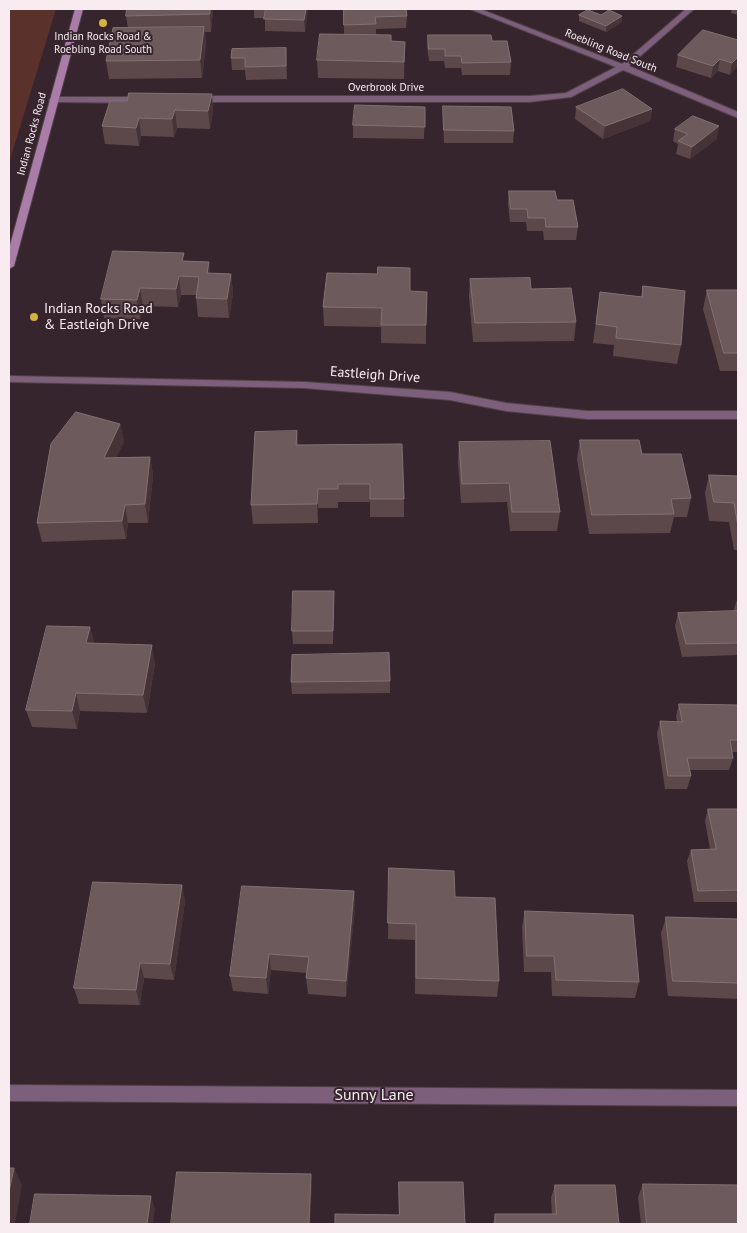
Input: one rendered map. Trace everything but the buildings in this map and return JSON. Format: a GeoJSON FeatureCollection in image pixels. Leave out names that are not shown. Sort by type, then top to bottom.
{"type":"FeatureCollection","features":[{"type":"Feature","properties":{"kind":"street","name":"Indian Rocks Road"},"geometry":{"type":"LineString","coordinates":[[9,266],[79,9]]}},
{"type":"Feature","properties":{"kind":"street","name":"Roebling Road South"},"geometry":{"type":"LineString","coordinates":[[474,9],[623,67],[738,115]]}},
{"type":"Feature","properties":{"kind":"street","name":"Overbrook Drive"},"geometry":{"type":"LineString","coordinates":[[182,100],[529,99],[568,94],[623,67],[690,9]]}},
{"type":"Feature","properties":{"kind":"street"},"geometry":{"type":"LineString","coordinates":[[53,100],[152,100]]}},
{"type":"Feature","properties":{"kind":"street","name":"Eastleigh Drive"},"geometry":{"type":"LineString","coordinates":[[9,380],[304,385],[450,396],[506,407],[587,415],[738,415]]}},
{"type":"Feature","properties":{"kind":"street","name":"Sunny Lane"},"geometry":{"type":"LineString","coordinates":[[9,1092],[738,1098]]}},
{"type":"Feature","properties":{"kind":"shaded area"},"geometry":{"type":"Polygon","coordinates":[[[9,9],[56,9],[9,163],[9,9]]]}},
{"type":"Feature","properties":{"kind":"place","name":"Indian Rocks Road & Roebling Road South"},"geometry":{"type":"Point","coordinates":[103,23]}},
{"type":"Feature","properties":{"kind":"place","name":"Indian Rocks Road & Eastleigh Drive"},"geometry":{"type":"Point","coordinates":[34,317]}}]}
